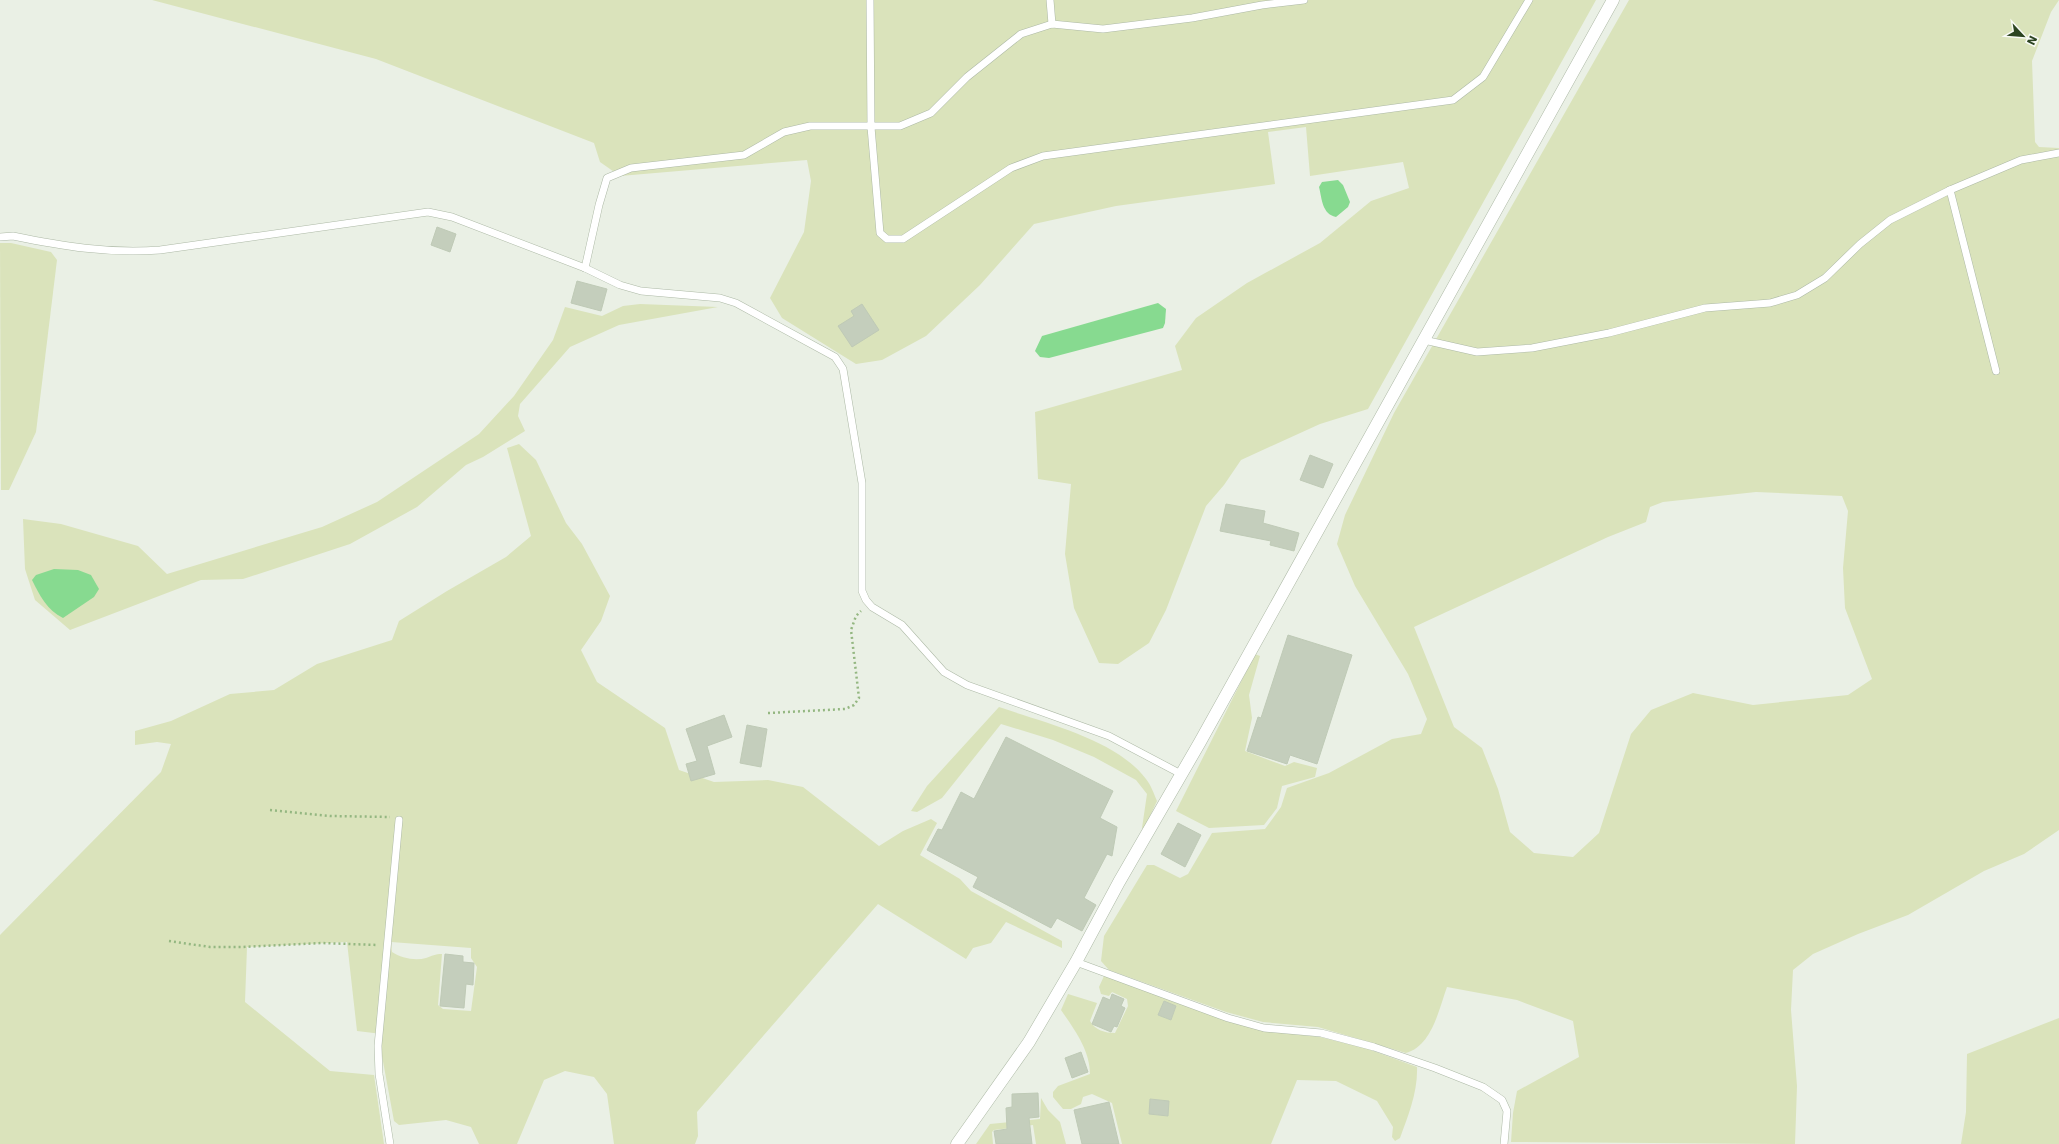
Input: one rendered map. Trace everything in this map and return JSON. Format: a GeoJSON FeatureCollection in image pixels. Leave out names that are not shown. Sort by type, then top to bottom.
{"type":"FeatureCollection","features":[{"type":"Feature","properties":{"kind":"street"},"geometry":{"type":"LineString","coordinates":[[957,1144],[1029,1042],[1076,962],[1119,882],[1424,340],[1613,0]]}},
{"type":"Feature","properties":{"kind":"lane"},"geometry":{"type":"LineString","coordinates":[[870,0],[871,127],[880,233],[886,239],[903,239],[1011,168],[1043,156],[1453,100],[1483,77],[1529,0]]}},
{"type":"Feature","properties":{"kind":"lane"},"geometry":{"type":"LineString","coordinates":[[1050,0],[1052,24]]}},
{"type":"Feature","properties":{"kind":"lane"},"geometry":{"type":"LineString","coordinates":[[586,268],[599,205],[607,178],[616,173],[631,168],[744,155],[784,132],[810,126],[900,126],[931,114],[967,77],[1021,34],[1052,24],[1109,29],[1192,18],[1262,5],[1304,0]]}},
{"type":"Feature","properties":{"kind":"lane"},"geometry":{"type":"LineString","coordinates":[[1424,340],[1477,352],[1532,348],[1609,333],[1705,308],[1770,303],[1797,295],[1825,278],[1860,244],[1890,220],[1950,190],[2021,160],[2059,153]]}},
{"type":"Feature","properties":{"kind":"lane"},"geometry":{"type":"LineString","coordinates":[[1950,190],[1996,371]]}},
{"type":"Feature","properties":{"kind":"lane"},"geometry":{"type":"LineString","coordinates":[[0,237],[13,236],[89,250],[134,252],[160,250],[428,212],[452,217],[586,268],[620,285],[641,291],[720,298],[736,303],[835,357],[843,369],[862,483],[862,591],[869,603],[902,625],[944,672],[967,685],[1109,736],[1180,774]]}},
{"type":"Feature","properties":{"kind":"lane"},"geometry":{"type":"LineString","coordinates":[[390,1144],[379,1074],[378,1046],[400,820]]}},
{"type":"Feature","properties":{"kind":"lane"},"geometry":{"type":"LineString","coordinates":[[1076,962],[1228,1018],[1264,1028],[1321,1033],[1374,1047],[1435,1068],[1483,1087],[1502,1100],[1507,1111],[1504,1144]]}},
{"type":"Feature","properties":{"kind":"path"},"geometry":{"type":"LineString","coordinates":[[768,712],[845,709],[854,705],[859,698],[851,630],[856,616],[869,603]]}},
{"type":"Feature","properties":{"kind":"path"},"geometry":{"type":"LineString","coordinates":[[270,810],[330,816],[392,817],[400,820]]}},
{"type":"Feature","properties":{"kind":"path"},"geometry":{"type":"LineString","coordinates":[[170,941],[223,947],[321,943],[387,946]]}},
{"type":"Feature","properties":{"kind":"shaded area"},"geometry":{"type":"Polygon","coordinates":[[[152,0],[1596,0],[1368,409],[1320,424],[1241,460],[1224,485],[1206,506],[1166,610],[1149,643],[1118,664],[1099,663],[1074,608],[1065,554],[1071,484],[1038,479],[1035,412],[1182,370],[1175,346],[1196,318],[1247,283],[1320,243],[1371,201],[1409,188],[1403,162],[1310,176],[1306,127],[1268,132],[1275,184],[1116,206],[1034,224],[980,285],[926,336],[882,360],[856,364],[782,318],[770,298],[804,232],[811,181],[807,160],[620,176],[600,162],[594,143],[376,59],[152,0]]]}},
{"type":"Feature","properties":{"kind":"shaded area"},"geometry":{"type":"Polygon","coordinates":[[[1629,0],[2059,0],[2051,12],[2032,61],[2035,142],[2039,147],[2059,148],[2059,830],[2024,854],[1984,871],[1908,915],[1858,934],[1813,954],[1793,970],[1791,1010],[1797,1086],[1795,1144],[1511,1142],[1513,1113],[1517,1091],[1579,1057],[1573,1021],[1517,1000],[1447,987],[1437,1016],[1428,1035],[1415,1049],[1406,1053],[1318,1027],[1263,1022],[1226,1012],[1109,970],[1101,961],[1104,936],[1147,865],[1154,865],[1180,878],[1188,874],[1212,833],[1265,829],[1281,807],[1287,788],[1329,773],[1392,739],[1421,734],[1427,719],[1408,674],[1355,586],[1337,544],[1345,515],[1394,413],[1629,0]],[[1756,492],[1663,502],[1650,507],[1646,522],[1608,537],[1414,627],[1454,727],[1482,748],[1498,789],[1510,832],[1534,853],[1573,857],[1599,833],[1631,734],[1651,710],[1693,693],[1753,705],[1848,695],[1872,679],[1845,608],[1843,568],[1848,511],[1842,496],[1756,492]]]}},
{"type":"Feature","properties":{"kind":"shaded area"},"geometry":{"type":"Polygon","coordinates":[[[1338,180],[1343,185],[1350,202],[1348,207],[1336,217],[1328,213],[1325,209],[1319,187],[1322,182],[1338,180]]]}},
{"type":"Feature","properties":{"kind":"shaded area"},"geometry":{"type":"Polygon","coordinates":[[[0,243],[11,243],[51,252],[57,260],[36,432],[9,490],[1,490],[0,243]]]}},
{"type":"Feature","properties":{"kind":"shaded area"},"geometry":{"type":"Polygon","coordinates":[[[1158,303],[1166,309],[1163,328],[1049,358],[1040,357],[1035,351],[1042,336],[1158,303]]]}},
{"type":"Feature","properties":{"kind":"shaded area"},"geometry":{"type":"Polygon","coordinates":[[[640,304],[718,307],[619,325],[570,347],[520,404],[518,416],[525,431],[483,457],[466,465],[417,507],[350,544],[243,579],[201,580],[70,630],[35,600],[25,569],[23,519],[61,524],[138,546],[167,574],[322,527],[377,502],[479,434],[514,396],[553,340],[565,307],[602,316],[623,306],[640,304]]]}},
{"type":"Feature","properties":{"kind":"shaded area"},"geometry":{"type":"Polygon","coordinates":[[[519,444],[536,460],[566,523],[582,544],[610,596],[601,621],[581,650],[597,682],[665,728],[679,770],[714,782],[768,780],[803,787],[879,846],[903,831],[931,819],[937,823],[920,855],[960,879],[971,891],[1062,941],[1062,948],[1006,922],[991,943],[973,948],[966,959],[878,904],[697,1112],[698,1136],[695,1144],[614,1144],[607,1094],[594,1077],[565,1071],[544,1080],[517,1144],[479,1144],[471,1127],[446,1120],[399,1125],[394,1121],[382,1056],[382,1034],[357,1031],[347,942],[247,947],[245,1002],[330,1071],[374,1075],[384,1144],[0,1144],[0,935],[161,772],[171,744],[157,742],[135,745],[135,731],[171,721],[230,694],[274,690],[317,664],[392,640],[399,621],[506,557],[531,536],[507,448],[519,444]],[[391,942],[392,952],[408,958],[422,959],[442,954],[438,1005],[443,1009],[471,1011],[477,967],[471,958],[471,948],[391,942]]]}},
{"type":"Feature","properties":{"kind":"shaded area"},"geometry":{"type":"Polygon","coordinates":[[[54,569],[78,570],[91,575],[99,589],[94,597],[63,618],[48,607],[32,580],[36,575],[54,569]]]}},
{"type":"Feature","properties":{"kind":"shaded area"},"geometry":{"type":"Polygon","coordinates":[[[1255,654],[1260,656],[1249,695],[1252,718],[1245,751],[1285,766],[1294,762],[1317,768],[1315,777],[1282,786],[1277,808],[1264,825],[1209,828],[1176,811],[1255,654]]]}},
{"type":"Feature","properties":{"kind":"shaded area"},"geometry":{"type":"Polygon","coordinates":[[[999,707],[1078,734],[1117,753],[1133,765],[1148,781],[1157,801],[1144,829],[1142,828],[1147,794],[1136,780],[1094,757],[1053,740],[1001,724],[942,798],[917,812],[911,811],[927,786],[999,707]]]}},
{"type":"Feature","properties":{"kind":"shaded area"},"geometry":{"type":"Polygon","coordinates":[[[1104,976],[1265,1031],[1320,1037],[1368,1049],[1417,1067],[1414,1095],[1400,1138],[1395,1141],[1392,1137],[1393,1127],[1377,1101],[1336,1081],[1297,1080],[1271,1144],[1122,1144],[1112,1103],[1092,1094],[1083,1097],[1081,1104],[1071,1109],[1063,1109],[1053,1097],[1053,1092],[1058,1086],[1090,1074],[1084,1048],[1076,1032],[1061,1010],[1068,994],[1097,1003],[1090,1021],[1097,1029],[1108,1032],[1115,1033],[1128,1006],[1127,999],[1112,992],[1109,996],[1101,994],[1099,987],[1104,976]],[[1164,1001],[1158,1015],[1171,1020],[1176,1006],[1164,1001]],[[1150,1099],[1149,1114],[1168,1116],[1169,1101],[1150,1099]]]}},
{"type":"Feature","properties":{"kind":"shaded area"},"geometry":{"type":"Polygon","coordinates":[[[2059,1018],[2059,1144],[1961,1144],[1966,1112],[1967,1054],[2059,1018]]]}},
{"type":"Feature","properties":{"kind":"shaded area"},"geometry":{"type":"Polygon","coordinates":[[[1041,1098],[1048,1110],[1060,1122],[1066,1144],[1036,1144],[1033,1125],[994,1130],[992,1132],[993,1144],[976,1144],[990,1124],[1040,1119],[1041,1098]]]}},
{"type":"Feature","properties":{"kind":"building"},"geometry":{"type":"Polygon","coordinates":[[[437,227],[456,234],[450,252],[431,245],[437,227]]]}},
{"type":"Feature","properties":{"kind":"building"},"geometry":{"type":"Polygon","coordinates":[[[577,281],[607,289],[601,311],[571,303],[577,281]]]}},
{"type":"Feature","properties":{"kind":"building"},"geometry":{"type":"Polygon","coordinates":[[[862,304],[879,330],[852,347],[838,326],[854,316],[851,311],[862,304]]]}},
{"type":"Feature","properties":{"kind":"building"},"geometry":{"type":"Polygon","coordinates":[[[1310,455],[1333,464],[1323,488],[1300,480],[1310,455]]]}},
{"type":"Feature","properties":{"kind":"building"},"geometry":{"type":"Polygon","coordinates":[[[1226,504],[1265,511],[1263,523],[1299,533],[1294,551],[1270,545],[1271,541],[1220,531],[1226,504]]]}},
{"type":"Feature","properties":{"kind":"building"},"geometry":{"type":"Polygon","coordinates":[[[1288,635],[1352,655],[1317,764],[1290,755],[1287,764],[1247,751],[1258,717],[1261,718],[1288,635]]]}},
{"type":"Feature","properties":{"kind":"building"},"geometry":{"type":"Polygon","coordinates":[[[724,715],[732,737],[707,746],[715,774],[691,781],[686,764],[697,761],[686,729],[724,715]]]}},
{"type":"Feature","properties":{"kind":"building"},"geometry":{"type":"Polygon","coordinates":[[[747,725],[767,729],[761,767],[740,763],[747,725]]]}},
{"type":"Feature","properties":{"kind":"building"},"geometry":{"type":"Polygon","coordinates":[[[1006,737],[1113,791],[1100,818],[1117,827],[1112,856],[1107,854],[1084,898],[1096,905],[1082,931],[1057,918],[1051,928],[973,887],[978,877],[927,850],[938,829],[942,830],[961,792],[974,799],[1006,737]]]}},
{"type":"Feature","properties":{"kind":"building"},"geometry":{"type":"Polygon","coordinates":[[[1178,823],[1201,835],[1185,867],[1161,854],[1178,823]]]}},
{"type":"Feature","properties":{"kind":"building"},"geometry":{"type":"Polygon","coordinates":[[[445,954],[463,956],[463,962],[474,963],[473,985],[466,984],[464,1008],[440,1006],[445,954]]]}},
{"type":"Feature","properties":{"kind":"building"},"geometry":{"type":"Polygon","coordinates":[[[1112,994],[1124,999],[1121,1006],[1125,1008],[1117,1027],[1114,1026],[1111,1032],[1092,1024],[1103,997],[1110,1000],[1112,994]]]}},
{"type":"Feature","properties":{"kind":"building"},"geometry":{"type":"Polygon","coordinates":[[[1164,1001],[1176,1006],[1171,1020],[1158,1015],[1164,1001]]]}},
{"type":"Feature","properties":{"kind":"building"},"geometry":{"type":"Polygon","coordinates":[[[1081,1052],[1088,1072],[1072,1078],[1065,1058],[1081,1052]]]}},
{"type":"Feature","properties":{"kind":"building"},"geometry":{"type":"Polygon","coordinates":[[[1038,1093],[1039,1117],[1029,1118],[1032,1144],[996,1144],[994,1131],[1007,1129],[1006,1108],[1012,1107],[1012,1094],[1038,1093]]]}},
{"type":"Feature","properties":{"kind":"building"},"geometry":{"type":"Polygon","coordinates":[[[1150,1099],[1169,1101],[1168,1116],[1149,1114],[1150,1099]]]}},
{"type":"Feature","properties":{"kind":"building"},"geometry":{"type":"Polygon","coordinates":[[[1109,1102],[1119,1144],[1082,1144],[1074,1110],[1109,1102]]]}}]}
